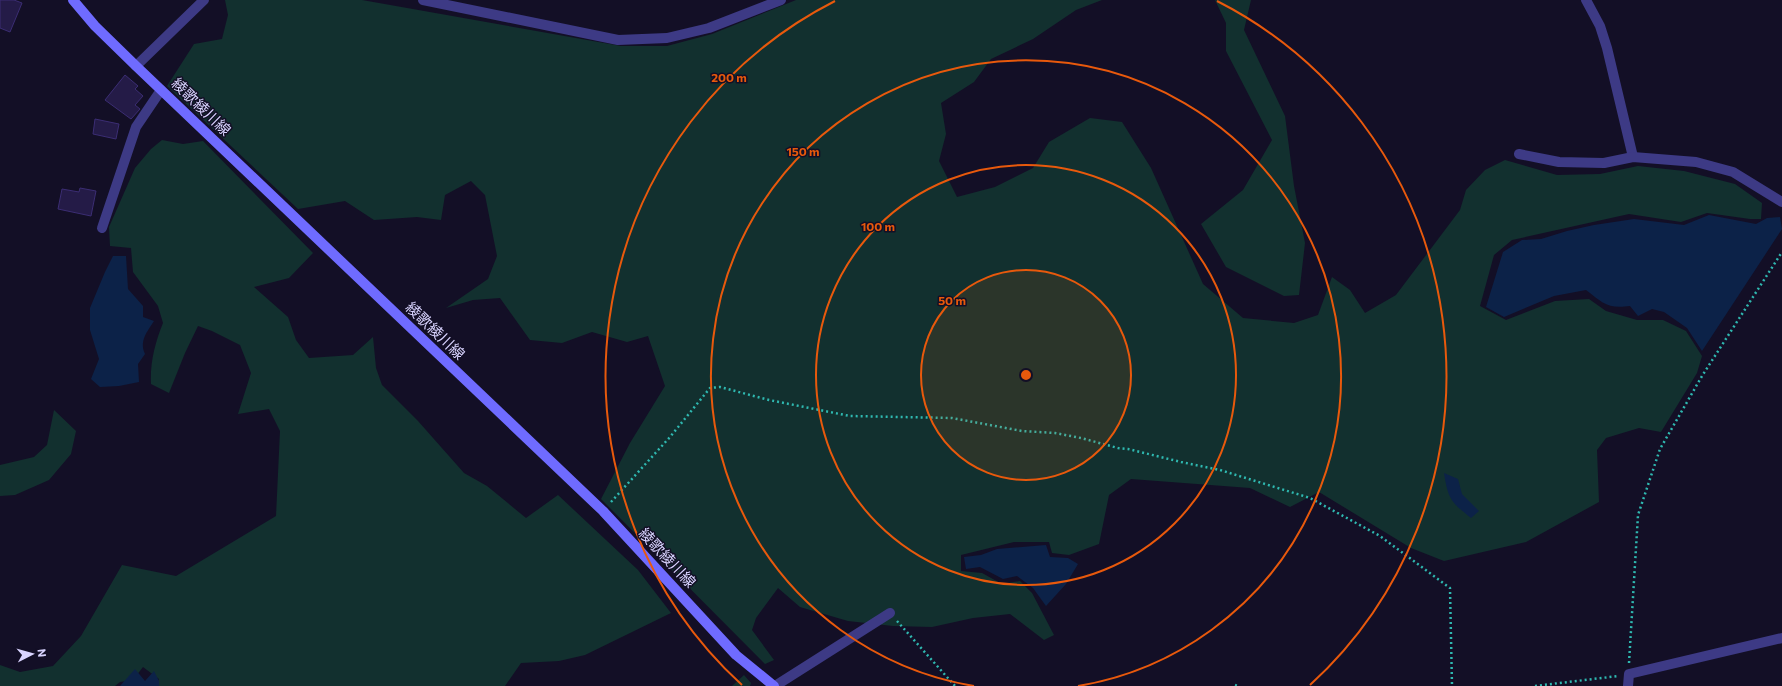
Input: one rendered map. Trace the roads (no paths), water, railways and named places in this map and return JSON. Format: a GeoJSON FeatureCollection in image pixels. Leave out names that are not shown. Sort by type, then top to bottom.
{"type":"FeatureCollection","features":[{"type":"Feature","properties":{"kind":"main road","name":"綾歌綾川線"},"geometry":{"type":"LineString","coordinates":[[73,0],[95,26],[136,66],[602,511],[736,655],[775,686]]}},
{"type":"Feature","properties":{"kind":"street"},"geometry":{"type":"LineString","coordinates":[[136,66],[204,0]]}},
{"type":"Feature","properties":{"kind":"street"},"geometry":{"type":"LineString","coordinates":[[423,0],[618,40],[667,38],[708,28],[781,0]]}},
{"type":"Feature","properties":{"kind":"street"},"geometry":{"type":"LineString","coordinates":[[1586,0],[1600,26],[1607,48],[1633,157]]}},
{"type":"Feature","properties":{"kind":"street"},"geometry":{"type":"LineString","coordinates":[[102,228],[136,127],[161,90]]}},
{"type":"Feature","properties":{"kind":"street"},"geometry":{"type":"LineString","coordinates":[[1519,154],[1559,162],[1604,163],[1633,157],[1696,162],[1733,172],[1782,202]]}},
{"type":"Feature","properties":{"kind":"street"},"geometry":{"type":"LineString","coordinates":[[775,686],[890,613]]}},
{"type":"Feature","properties":{"kind":"street"},"geometry":{"type":"LineString","coordinates":[[1628,686],[1629,674],[1782,638]]}},
{"type":"Feature","properties":{"kind":"water"},"geometry":{"type":"Polygon","coordinates":[[[1709,215],[1756,224],[1767,218],[1780,217],[1782,229],[1702,351],[1687,328],[1664,312],[1652,309],[1638,316],[1630,306],[1610,306],[1586,290],[1554,296],[1504,317],[1486,307],[1503,252],[1522,240],[1541,239],[1594,225],[1634,219],[1684,225],[1709,215]]]}},
{"type":"Feature","properties":{"kind":"water"},"geometry":{"type":"Polygon","coordinates":[[[113,256],[126,256],[128,289],[143,306],[143,317],[154,321],[146,333],[143,341],[143,349],[145,354],[138,364],[139,382],[119,386],[100,387],[91,379],[99,359],[90,330],[90,308],[113,256]]]}},
{"type":"Feature","properties":{"kind":"water"},"geometry":{"type":"Polygon","coordinates":[[[1444,473],[1458,479],[1462,494],[1479,511],[1471,518],[1455,504],[1449,494],[1444,473]]]}},
{"type":"Feature","properties":{"kind":"water"},"geometry":{"type":"Polygon","coordinates":[[[1046,545],[1050,557],[1068,558],[1078,564],[1066,584],[1046,606],[1033,588],[1017,576],[1003,579],[980,567],[966,569],[964,557],[981,555],[997,549],[1046,545]]]}},
{"type":"Feature","properties":{"kind":"water"},"geometry":{"type":"Polygon","coordinates":[[[135,669],[145,681],[154,671],[159,681],[159,686],[120,686],[135,669]]]}}]}
